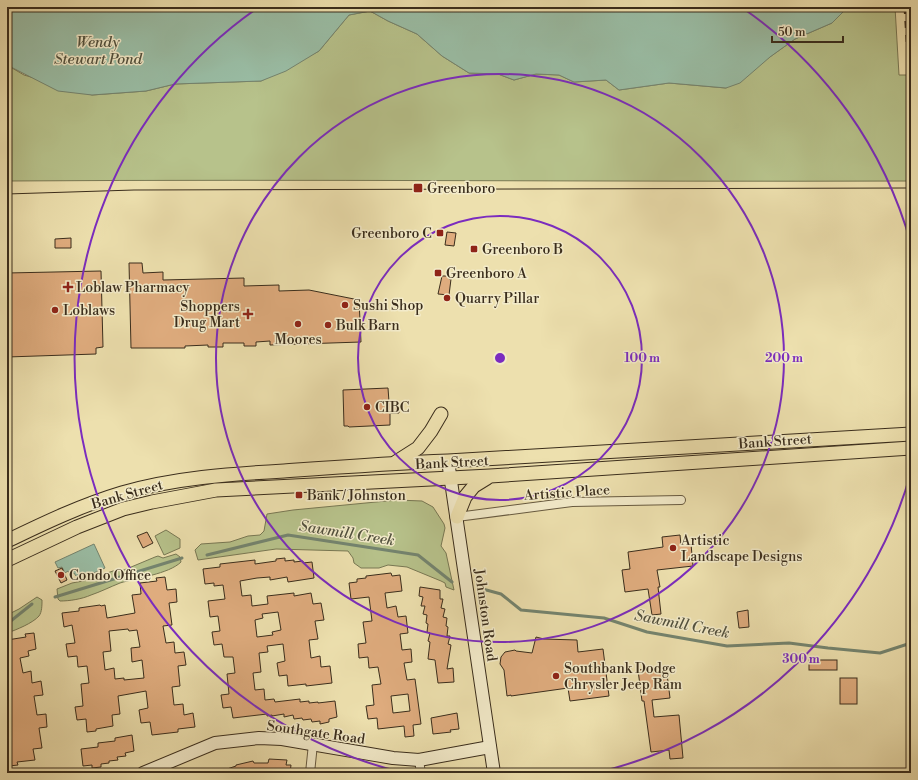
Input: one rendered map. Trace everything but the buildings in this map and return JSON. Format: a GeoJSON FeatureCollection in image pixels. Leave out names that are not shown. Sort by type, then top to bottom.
{"type":"FeatureCollection","features":[{"type":"Feature","properties":{"kind":"main road"},"geometry":{"type":"LineString","coordinates":[[395,463],[418,448],[442,414]]}},
{"type":"Feature","properties":{"kind":"main road","name":"Bank Street"},"geometry":{"type":"LineString","coordinates":[[7,541],[78,509],[122,494],[150,486],[219,475],[395,463],[911,434]]}},
{"type":"Feature","properties":{"kind":"main road","name":"Bank Street"},"geometry":{"type":"LineString","coordinates":[[7,560],[77,527],[123,509],[216,490],[490,476],[911,448]]}},
{"type":"Feature","properties":{"kind":"main road"},"geometry":{"type":"LineString","coordinates":[[457,518],[465,497],[474,486],[490,476]]}},
{"type":"Feature","properties":{"kind":"street","name":"Johnston Road"},"geometry":{"type":"LineString","coordinates":[[448,461],[494,773]]}},
{"type":"Feature","properties":{"kind":"street","name":"Artistic Place"},"geometry":{"type":"LineString","coordinates":[[457,518],[572,502],[681,500]]}},
{"type":"Feature","properties":{"kind":"street","name":"Southgate Road"},"geometry":{"type":"LineString","coordinates":[[143,773],[215,743],[259,738],[282,739],[393,758],[419,760],[490,747]]}},
{"type":"Feature","properties":{"kind":"street"},"geometry":{"type":"LineString","coordinates":[[310,773],[313,744]]}},
{"type":"Feature","properties":{"kind":"street"},"geometry":{"type":"LineString","coordinates":[[419,760],[421,773]]}},
{"type":"Feature","properties":{"kind":"shaded area"},"geometry":{"type":"Polygon","coordinates":[[[848,7],[895,7],[899,75],[911,75],[911,181],[7,181],[7,65],[24,75],[92,95],[146,91],[175,84],[261,81],[319,51],[349,15],[370,11],[417,34],[442,56],[469,73],[498,74],[514,80],[536,74],[559,75],[574,82],[606,80],[619,90],[669,83],[726,88],[795,39],[832,23],[848,7]]]}},
{"type":"Feature","properties":{"kind":"shaded area"},"geometry":{"type":"Polygon","coordinates":[[[397,500],[422,501],[433,507],[444,524],[445,528],[441,546],[446,553],[454,590],[446,587],[445,583],[441,581],[407,567],[388,565],[379,568],[361,568],[354,563],[353,558],[348,551],[276,549],[198,560],[195,550],[201,544],[230,542],[248,536],[260,535],[264,531],[267,514],[397,500]]]}},
{"type":"Feature","properties":{"kind":"shaded area"},"geometry":{"type":"Polygon","coordinates":[[[166,530],[180,539],[180,548],[164,555],[155,536],[166,530]]]}},
{"type":"Feature","properties":{"kind":"shaded area"},"geometry":{"type":"Polygon","coordinates":[[[176,554],[180,557],[181,562],[169,570],[120,583],[84,598],[64,601],[60,601],[58,599],[57,589],[72,583],[113,571],[124,570],[158,556],[163,558],[176,554]]]}},
{"type":"Feature","properties":{"kind":"shaded area"},"geometry":{"type":"Polygon","coordinates":[[[37,597],[42,600],[39,616],[29,624],[7,633],[7,615],[37,597]]]}},
{"type":"Feature","properties":{"kind":"water","name":"Wendy Stewart Pond"},"geometry":{"type":"Polygon","coordinates":[[[7,7],[848,7],[832,23],[795,39],[770,57],[740,83],[726,88],[669,83],[619,90],[606,80],[574,82],[559,75],[536,74],[514,80],[498,74],[469,73],[442,56],[417,34],[370,11],[349,15],[319,51],[286,71],[261,81],[175,84],[146,91],[92,95],[58,91],[7,65],[7,7]]]}},
{"type":"Feature","properties":{"kind":"water"},"geometry":{"type":"Polygon","coordinates":[[[94,544],[105,568],[82,578],[76,576],[74,573],[70,574],[68,571],[65,573],[62,567],[58,568],[55,562],[94,544]]]}},
{"type":"Feature","properties":{"kind":"waterway","name":"Sawmill Creek"},"geometry":{"type":"LineString","coordinates":[[207,555],[288,535],[418,555],[452,582]]}},
{"type":"Feature","properties":{"kind":"waterway","name":"Sawmill Creek"},"geometry":{"type":"LineString","coordinates":[[55,597],[182,558]]}},
{"type":"Feature","properties":{"kind":"waterway","name":"Sawmill Creek"},"geometry":{"type":"LineString","coordinates":[[479,588],[501,594],[521,610],[604,618],[647,632],[727,646],[789,643],[880,653],[911,643]]}},
{"type":"Feature","properties":{"kind":"waterway","name":"Sawmill Creek"},"geometry":{"type":"LineString","coordinates":[[7,624],[32,604]]}},
{"type":"Feature","properties":{"kind":"tram line"},"geometry":{"type":"LineString","coordinates":[[7,194],[134,190],[911,188]]}},
{"type":"Feature","properties":{"kind":"railway"},"geometry":{"type":"LineString","coordinates":[[905,7],[911,104]]}},
{"type":"Feature","properties":{"kind":"place","name":"Greenboro"},"geometry":{"type":"Point","coordinates":[418,188]}},
{"type":"Feature","properties":{"kind":"place","name":"Greenboro C"},"geometry":{"type":"Point","coordinates":[440,233]}},
{"type":"Feature","properties":{"kind":"place","name":"Greenboro B"},"geometry":{"type":"Point","coordinates":[474,249]}},
{"type":"Feature","properties":{"kind":"place","name":"Greenboro A"},"geometry":{"type":"Point","coordinates":[438,273]}},
{"type":"Feature","properties":{"kind":"place","name":"Loblaw Pharmacy"},"geometry":{"type":"Point","coordinates":[68,287]}},
{"type":"Feature","properties":{"kind":"place","name":"Quarry Pillar"},"geometry":{"type":"Point","coordinates":[447,298]}},
{"type":"Feature","properties":{"kind":"place","name":"Sushi Shop"},"geometry":{"type":"Point","coordinates":[345,305]}},
{"type":"Feature","properties":{"kind":"place","name":"Loblaws"},"geometry":{"type":"Point","coordinates":[55,310]}},
{"type":"Feature","properties":{"kind":"place","name":"Shoppers Drug Mart"},"geometry":{"type":"Point","coordinates":[248,314]}},
{"type":"Feature","properties":{"kind":"place","name":"Moores"},"geometry":{"type":"Point","coordinates":[298,324]}},
{"type":"Feature","properties":{"kind":"place","name":"Bulk Barn"},"geometry":{"type":"Point","coordinates":[328,325]}},
{"type":"Feature","properties":{"kind":"place","name":"CIBC"},"geometry":{"type":"Point","coordinates":[367,407]}},
{"type":"Feature","properties":{"kind":"place","name":"Bank / Johnston"},"geometry":{"type":"Point","coordinates":[299,495]}},
{"type":"Feature","properties":{"kind":"place","name":"Artistic Landscape Designs"},"geometry":{"type":"Point","coordinates":[673,548]}},
{"type":"Feature","properties":{"kind":"place","name":"Condo Office"},"geometry":{"type":"Point","coordinates":[61,575]}},
{"type":"Feature","properties":{"kind":"place","name":"Southbank Dodge Chrysler Jeep Ram"},"geometry":{"type":"Point","coordinates":[556,676]}}]}
